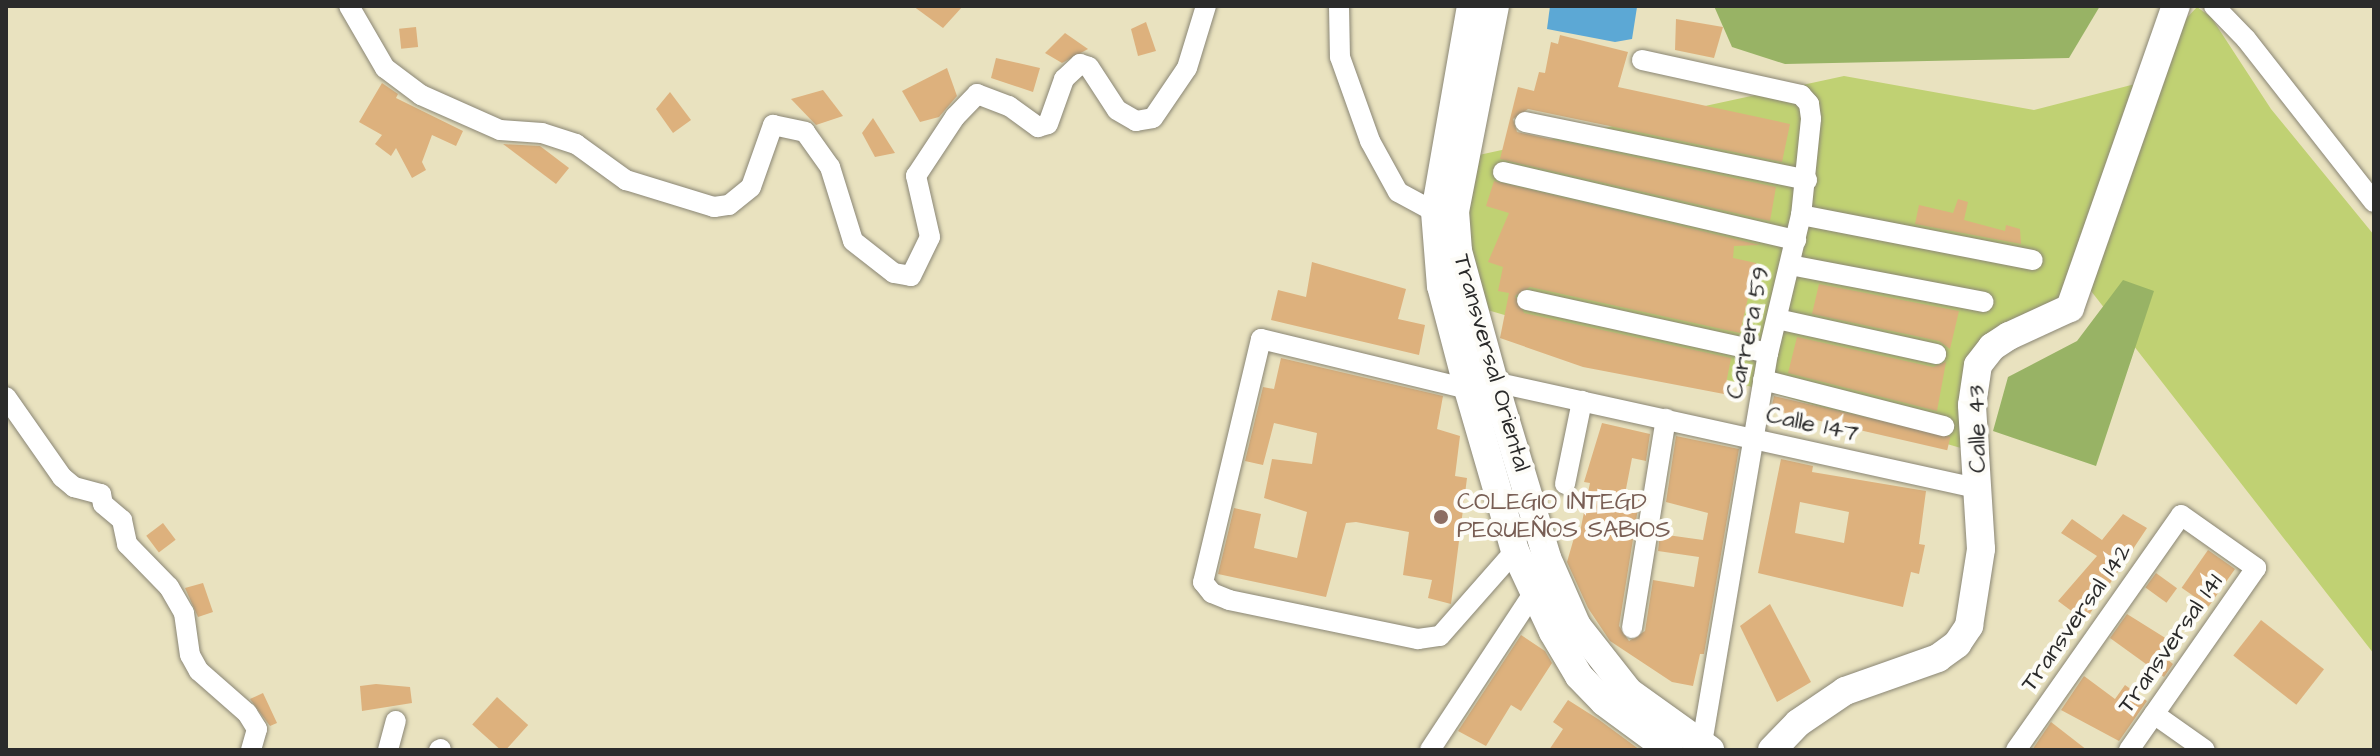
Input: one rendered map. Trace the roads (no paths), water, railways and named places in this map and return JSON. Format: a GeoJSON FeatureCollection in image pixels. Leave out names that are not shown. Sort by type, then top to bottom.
{"type":"FeatureCollection","features":[{"type":"Feature","properties":{"kind":"main road","name":"Transversal Oriental"},"geometry":{"type":"LineString","coordinates":[[1471,6],[1435,212],[1441,286],[1547,558],[1577,626],[1629,692],[1706,748]]}},
{"type":"Feature","properties":{"kind":"main road","name":"Transversal Oriental"},"geometry":{"type":"LineString","coordinates":[[1495,6],[1455,211],[1458,251],[1481,386],[1515,551],[1579,676],[1604,702],[1669,750]]}},
{"type":"Feature","properties":{"kind":"main road","name":"Calle 43"},"geometry":{"type":"LineString","coordinates":[[1772,750],[1798,736],[1845,691],[1938,658],[1957,644],[1976,605],[1979,489],[1972,405],[1978,365],[2009,336],[2070,308],[2176,6]]}},
{"type":"Feature","properties":{"kind":"street"},"geometry":{"type":"LineString","coordinates":[[349,6],[385,68],[421,95],[500,130],[542,133],[576,144],[626,180],[714,207],[729,205],[751,187],[773,125],[797,128],[819,147],[830,167],[853,241],[894,273],[911,276],[930,237],[916,176],[955,117],[977,94],[1009,106],[1038,127],[1048,124],[1064,79],[1080,64],[1089,67],[1117,110],[1136,121],[1153,118],[1187,68],[1206,6]]}},
{"type":"Feature","properties":{"kind":"street"},"geometry":{"type":"LineString","coordinates":[[1339,6],[1340,57],[1370,141],[1398,192],[1435,212]]}},
{"type":"Feature","properties":{"kind":"street"},"geometry":{"type":"LineString","coordinates":[[2214,6],[2246,39],[2374,202]]}},
{"type":"Feature","properties":{"kind":"street","name":"Carrera 59"},"geometry":{"type":"LineString","coordinates":[[1642,60],[1801,95],[1809,104],[1811,119],[1807,180],[1763,380],[1706,748]]}},
{"type":"Feature","properties":{"kind":"street"},"geometry":{"type":"LineString","coordinates":[[1525,122],[1807,180]]}},
{"type":"Feature","properties":{"kind":"street"},"geometry":{"type":"LineString","coordinates":[[1503,172],[1796,240]]}},
{"type":"Feature","properties":{"kind":"street"},"geometry":{"type":"LineString","coordinates":[[1801,215],[2033,260]]}},
{"type":"Feature","properties":{"kind":"street"},"geometry":{"type":"LineString","coordinates":[[1790,265],[1984,302]]}},
{"type":"Feature","properties":{"kind":"street"},"geometry":{"type":"LineString","coordinates":[[1527,300],[1768,353]]}},
{"type":"Feature","properties":{"kind":"street"},"geometry":{"type":"LineString","coordinates":[[1777,319],[1936,354]]}},
{"type":"Feature","properties":{"kind":"street","name":"Calle 147"},"geometry":{"type":"LineString","coordinates":[[1515,551],[1440,636],[1418,639],[1229,600],[1212,593],[1203,582],[1261,339],[1481,386],[1582,401],[1979,489]]}},
{"type":"Feature","properties":{"kind":"street"},"geometry":{"type":"LineString","coordinates":[[1763,380],[1944,426]]}},
{"type":"Feature","properties":{"kind":"street"},"geometry":{"type":"LineString","coordinates":[[6,397],[62,477],[74,487],[101,494],[103,504],[122,520],[127,544],[169,587],[184,613],[190,655],[199,671],[247,713],[257,729],[251,750]]}},
{"type":"Feature","properties":{"kind":"street"},"geometry":{"type":"LineString","coordinates":[[1565,484],[1582,401]]}},
{"type":"Feature","properties":{"kind":"street"},"geometry":{"type":"LineString","coordinates":[[1632,628],[1666,419]]}},
{"type":"Feature","properties":{"kind":"street","name":"Transversal 141"},"geometry":{"type":"LineString","coordinates":[[2129,750],[2256,568],[2181,515]]}},
{"type":"Feature","properties":{"kind":"street","name":"Transversal 142"},"geometry":{"type":"LineString","coordinates":[[2016,750],[2181,515]]}},
{"type":"Feature","properties":{"kind":"street"},"geometry":{"type":"LineString","coordinates":[[1430,750],[1534,592]]}},
{"type":"Feature","properties":{"kind":"street"},"geometry":{"type":"LineString","coordinates":[[2154,714],[2205,750]]}},
{"type":"Feature","properties":{"kind":"street"},"geometry":{"type":"LineString","coordinates":[[388,750],[396,721]]}},
{"type":"Feature","properties":{"kind":"water"},"geometry":{"type":"Polygon","coordinates":[[[1550,6],[1637,7],[1632,39],[1615,42],[1547,29],[1550,6]]]}},
{"type":"Feature","properties":{"kind":"place","name":"COLEGIO INTEGD PEQUEÑOS SABIOS"},"geometry":{"type":"Point","coordinates":[1441,517]}}]}
